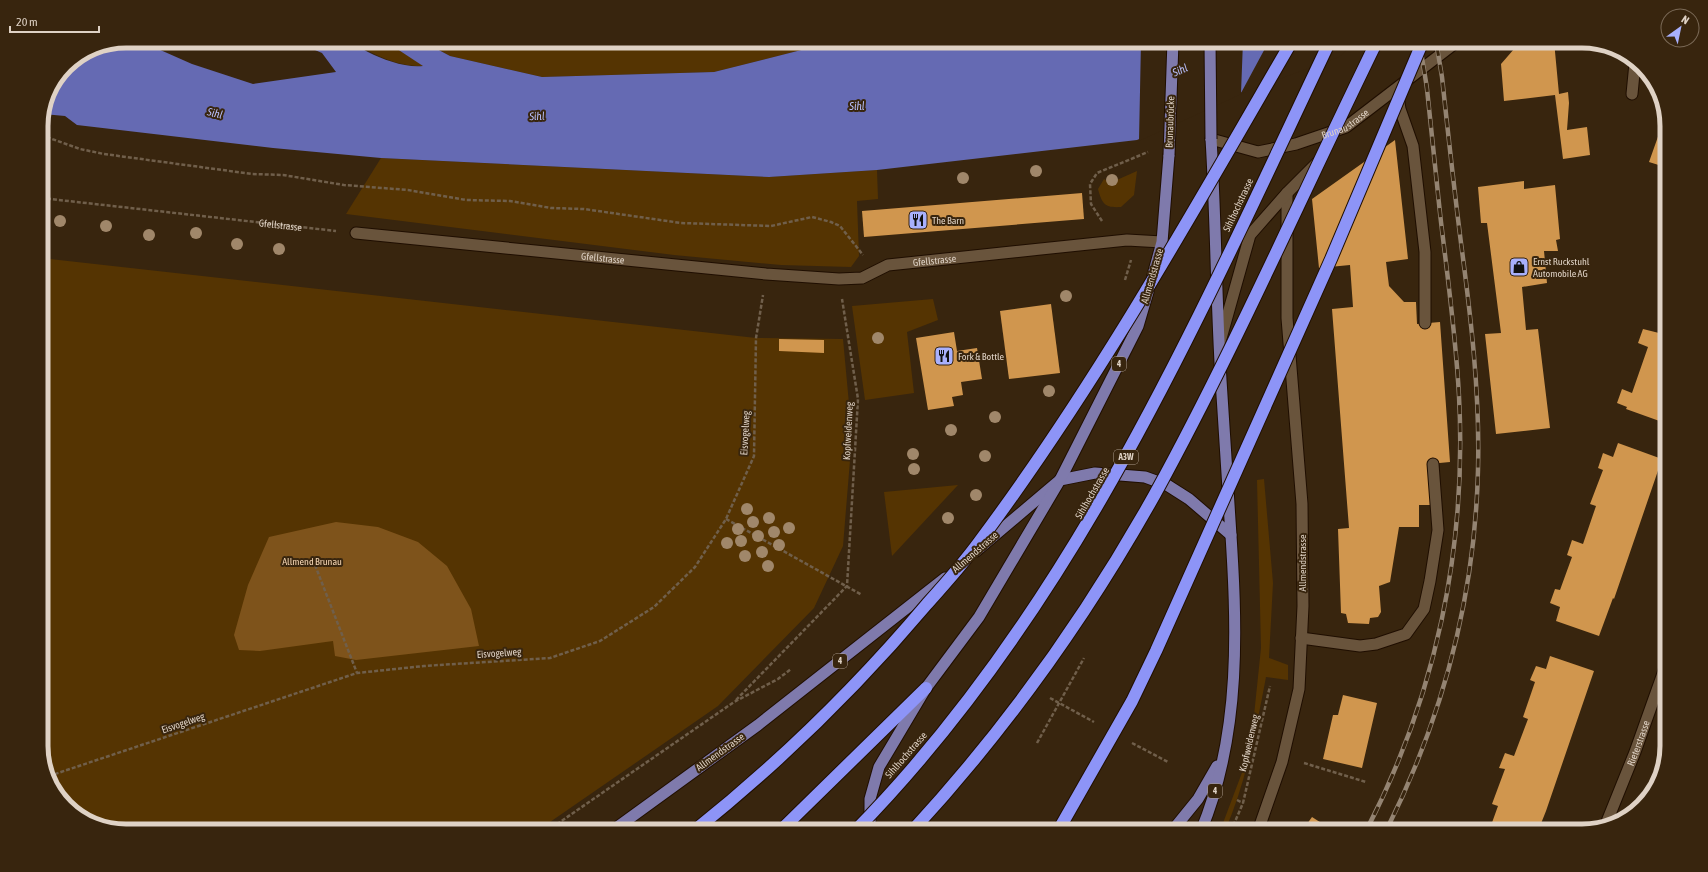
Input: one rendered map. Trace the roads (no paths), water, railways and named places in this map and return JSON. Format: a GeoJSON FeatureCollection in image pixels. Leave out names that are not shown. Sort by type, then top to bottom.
{"type":"FeatureCollection","features":[{"type":"Feature","properties":{"kind":"highway"},"geometry":{"type":"LineString","coordinates":[[702,824],[769,768],[822,717],[905,630],[977,544],[1052,440],[1095,376],[1142,299],[1288,48]]}},
{"type":"Feature","properties":{"kind":"highway","name":"Sihlhochstrasse"},"geometry":{"type":"LineString","coordinates":[[860,824],[913,766],[963,706],[1015,636],[1055,577],[1095,512],[1135,441],[1193,328],[1327,48]]}},
{"type":"Feature","properties":{"kind":"highway"},"geometry":{"type":"LineString","coordinates":[[918,824],[976,758],[1023,697],[1072,628],[1124,547],[1194,420],[1374,48]]}},
{"type":"Feature","properties":{"kind":"highway"},"geometry":{"type":"LineString","coordinates":[[1062,824],[1132,701],[1156,651],[1331,259],[1420,48]]}},
{"type":"Feature","properties":{"kind":"highway"},"geometry":{"type":"LineString","coordinates":[[787,824],[926,688]]}},
{"type":"Feature","properties":{"kind":"main road","name":"Brunaubrücke"},"geometry":{"type":"LineString","coordinates":[[1169,155],[1173,48]]}},
{"type":"Feature","properties":{"kind":"main road","name":"4"},"geometry":{"type":"LineString","coordinates":[[1203,824],[1214,794],[1225,749],[1234,693],[1236,626],[1219,347],[1209,89],[1210,48]]}},
{"type":"Feature","properties":{"kind":"main road","name":"Allmendstrasse"},"geometry":{"type":"LineString","coordinates":[[622,824],[758,725],[924,596],[1060,480],[1138,326],[1162,242],[1169,155]]}},
{"type":"Feature","properties":{"kind":"main road"},"geometry":{"type":"LineString","coordinates":[[870,824],[870,799],[879,767],[926,688],[980,617],[1060,480],[1095,473],[1145,477],[1167,485],[1189,499],[1231,535]]}},
{"type":"Feature","properties":{"kind":"main road"},"geometry":{"type":"LineString","coordinates":[[1178,824],[1198,799],[1225,749]]}},
{"type":"Feature","properties":{"kind":"street","name":"Brunaustrasse"},"geometry":{"type":"LineString","coordinates":[[1211,139],[1258,152],[1296,144],[1346,128],[1449,48]]}},
{"type":"Feature","properties":{"kind":"street"},"geometry":{"type":"LineString","coordinates":[[1632,94],[1635,68]]}},
{"type":"Feature","properties":{"kind":"street"},"geometry":{"type":"LineString","coordinates":[[1397,87],[1400,109],[1413,146],[1425,252],[1425,323]]}},
{"type":"Feature","properties":{"kind":"street"},"geometry":{"type":"LineString","coordinates":[[1219,347],[1250,235],[1287,193],[1315,165],[1346,128]]}},
{"type":"Feature","properties":{"kind":"street","name":"Allmendstrasse"},"geometry":{"type":"LineString","coordinates":[[1260,824],[1282,762],[1299,689],[1303,606],[1302,504],[1287,318],[1287,193]]}},
{"type":"Feature","properties":{"kind":"street","name":"Gfellstrasse"},"geometry":{"type":"LineString","coordinates":[[356,233],[766,274],[839,279],[862,278],[888,265],[1135,240],[1162,242]]}},
{"type":"Feature","properties":{"kind":"street"},"geometry":{"type":"LineString","coordinates":[[1301,638],[1360,646],[1376,644],[1406,634],[1424,609],[1430,581],[1438,530],[1433,464]]}},
{"type":"Feature","properties":{"kind":"street","name":"Rieterstrasse"},"geometry":{"type":"LineString","coordinates":[[1608,819],[1635,752],[1660,682]]}},
{"type":"Feature","properties":{"kind":"water","name":"Sihl"},"geometry":{"type":"Polygon","coordinates":[[[126,48],[156,48],[192,64],[253,84],[336,72],[322,53],[310,48],[362,48],[381,58],[402,65],[423,66],[396,48],[435,48],[450,56],[542,77],[714,72],[809,48],[1339,48],[1137,140],[877,170],[769,177],[381,158],[273,148],[77,125],[65,116],[49,115],[56,91],[67,74],[78,64],[91,56],[101,52],[126,48]]]}},
{"type":"Feature","properties":{"kind":"railway"},"geometry":{"type":"LineString","coordinates":[[1369,824],[1390,780],[1411,727],[1428,674],[1442,620],[1452,564],[1458,509],[1460,453],[1459,396],[1456,352],[1427,89],[1421,48]]}},
{"type":"Feature","properties":{"kind":"railway"},"geometry":{"type":"LineString","coordinates":[[1389,824],[1424,745],[1452,656],[1470,564],[1478,470],[1478,413],[1474,356],[1442,77],[1437,48]]}},
{"type":"Feature","properties":{"kind":"place","name":"The Barn"},"geometry":{"type":"Point","coordinates":[918,220]}},
{"type":"Feature","properties":{"kind":"place","name":"Ernst Ruckstuhl Automobile AG"},"geometry":{"type":"Point","coordinates":[1519,267]}},
{"type":"Feature","properties":{"kind":"place","name":"Fork & Bottle"},"geometry":{"type":"Point","coordinates":[944,356]}},
{"type":"Feature","properties":{"kind":"park label","name":"Allmend Brunau"},"geometry":{"type":"Point","coordinates":[312,561]}}]}
